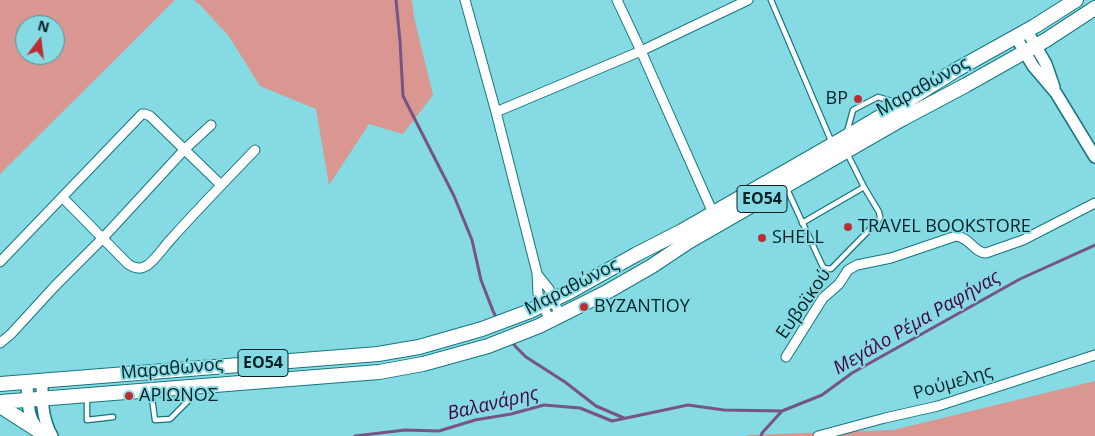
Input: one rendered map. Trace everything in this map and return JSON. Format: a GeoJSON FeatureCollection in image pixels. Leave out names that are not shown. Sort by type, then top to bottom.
{"type":"FeatureCollection","features":[{"type":"Feature","properties":{"kind":"main road","name":"Μαραθώνος"},"geometry":{"type":"LineString","coordinates":[[0,402],[379,372],[430,363],[494,344],[555,318],[644,271],[688,242],[785,186],[902,104],[956,70],[1021,34],[1076,0]]}},
{"type":"Feature","properties":{"kind":"main road","name":"Μαραθώνος"},"geometry":{"type":"LineString","coordinates":[[0,384],[378,354],[439,342],[482,329],[548,302],[598,277],[832,145],[846,144],[902,119],[1030,49],[1095,8]]}},
{"type":"Feature","properties":{"kind":"main road"},"geometry":{"type":"LineString","coordinates":[[0,406],[43,434]]}},
{"type":"Feature","properties":{"kind":"street"},"geometry":{"type":"LineString","coordinates":[[465,0],[496,112],[537,274],[538,294],[548,302],[555,318]]}},
{"type":"Feature","properties":{"kind":"street"},"geometry":{"type":"LineString","coordinates":[[617,0],[713,213]]}},
{"type":"Feature","properties":{"kind":"street"},"geometry":{"type":"LineString","coordinates":[[496,112],[641,51],[748,0]]}},
{"type":"Feature","properties":{"kind":"street"},"geometry":{"type":"LineString","coordinates":[[1021,34],[1030,49],[1046,64],[1056,93],[1095,157]]}},
{"type":"Feature","properties":{"kind":"street"},"geometry":{"type":"LineString","coordinates":[[0,262],[142,114],[148,114],[222,184]]}},
{"type":"Feature","properties":{"kind":"street"},"geometry":{"type":"LineString","coordinates":[[0,343],[102,239],[185,149],[211,125]]}},
{"type":"Feature","properties":{"kind":"street"},"geometry":{"type":"LineString","coordinates":[[63,198],[128,264],[133,268],[145,267],[150,264],[254,150]]}},
{"type":"Feature","properties":{"kind":"street","name":"Ευβοϊκού"},"geometry":{"type":"LineString","coordinates":[[786,357],[823,298],[839,284],[848,270],[858,265],[891,258],[956,236],[966,239],[980,252],[986,253],[1023,240],[1095,202]]}},
{"type":"Feature","properties":{"kind":"street","name":"Ρούμελης"},"geometry":{"type":"LineString","coordinates":[[818,436],[938,406],[1095,355]]}},
{"type":"Feature","properties":{"kind":"street"},"geometry":{"type":"LineString","coordinates":[[42,381],[42,398],[46,422],[52,436]]}},
{"type":"Feature","properties":{"kind":"street"},"geometry":{"type":"LineString","coordinates":[[27,382],[30,415],[43,434]]}},
{"type":"Feature","properties":{"kind":"lane"},"geometry":{"type":"LineString","coordinates":[[771,0],[832,145]]}},
{"type":"Feature","properties":{"kind":"lane"},"geometry":{"type":"LineString","coordinates":[[785,186],[822,265],[824,268],[831,269],[879,219],[880,215],[864,186],[846,144],[853,110],[878,97],[902,104]]}},
{"type":"Feature","properties":{"kind":"lane"},"geometry":{"type":"LineString","coordinates":[[802,223],[864,186]]}},
{"type":"Feature","properties":{"kind":"lane"},"geometry":{"type":"LineString","coordinates":[[150,390],[154,420],[170,419],[188,401],[187,387]]}},
{"type":"Feature","properties":{"kind":"lane"},"geometry":{"type":"LineString","coordinates":[[87,395],[87,420],[113,417]]}},
{"type":"Feature","properties":{"kind":"shaded area"},"geometry":{"type":"Polygon","coordinates":[[[0,0],[175,0],[0,174],[0,0]]]}},
{"type":"Feature","properties":{"kind":"shaded area"},"geometry":{"type":"Polygon","coordinates":[[[194,0],[412,0],[414,17],[433,95],[403,134],[369,124],[329,185],[316,109],[260,86],[228,35],[194,0]]]}},
{"type":"Feature","properties":{"kind":"shaded area"},"geometry":{"type":"Polygon","coordinates":[[[1095,381],[1095,436],[747,436],[893,430],[1095,381]]]}},
{"type":"Feature","properties":{"kind":"waterway"},"geometry":{"type":"LineString","coordinates":[[396,0],[403,96],[454,196],[472,240],[481,280],[497,319]]}},
{"type":"Feature","properties":{"kind":"waterway","name":"Μεγάλο Ρέμα Ραφήνας"},"geometry":{"type":"LineString","coordinates":[[761,436],[782,411],[822,395],[852,373],[1020,279],[1095,245]]}},
{"type":"Feature","properties":{"kind":"waterway"},"geometry":{"type":"LineString","coordinates":[[512,341],[526,357],[565,382],[596,406],[624,418]]}},
{"type":"Feature","properties":{"kind":"waterway","name":"Βαλανάρης"},"geometry":{"type":"LineString","coordinates":[[355,436],[405,430],[439,431],[475,420],[511,414],[544,405],[580,408],[612,421],[688,405],[724,410],[782,411]]}},
{"type":"Feature","properties":{"kind":"place","name":"BP"},"geometry":{"type":"Point","coordinates":[858,99]}},
{"type":"Feature","properties":{"kind":"place","name":"TRAVEL BOOKSTORE"},"geometry":{"type":"Point","coordinates":[848,227]}},
{"type":"Feature","properties":{"kind":"place","name":"SHELL"},"geometry":{"type":"Point","coordinates":[762,238]}},
{"type":"Feature","properties":{"kind":"place","name":"ΒΥΖΑΝΤΙΟΥ"},"geometry":{"type":"Point","coordinates":[584,307]}},
{"type":"Feature","properties":{"kind":"place","name":"ΑΡΙΩΝΟΣ"},"geometry":{"type":"Point","coordinates":[129,396]}}]}
